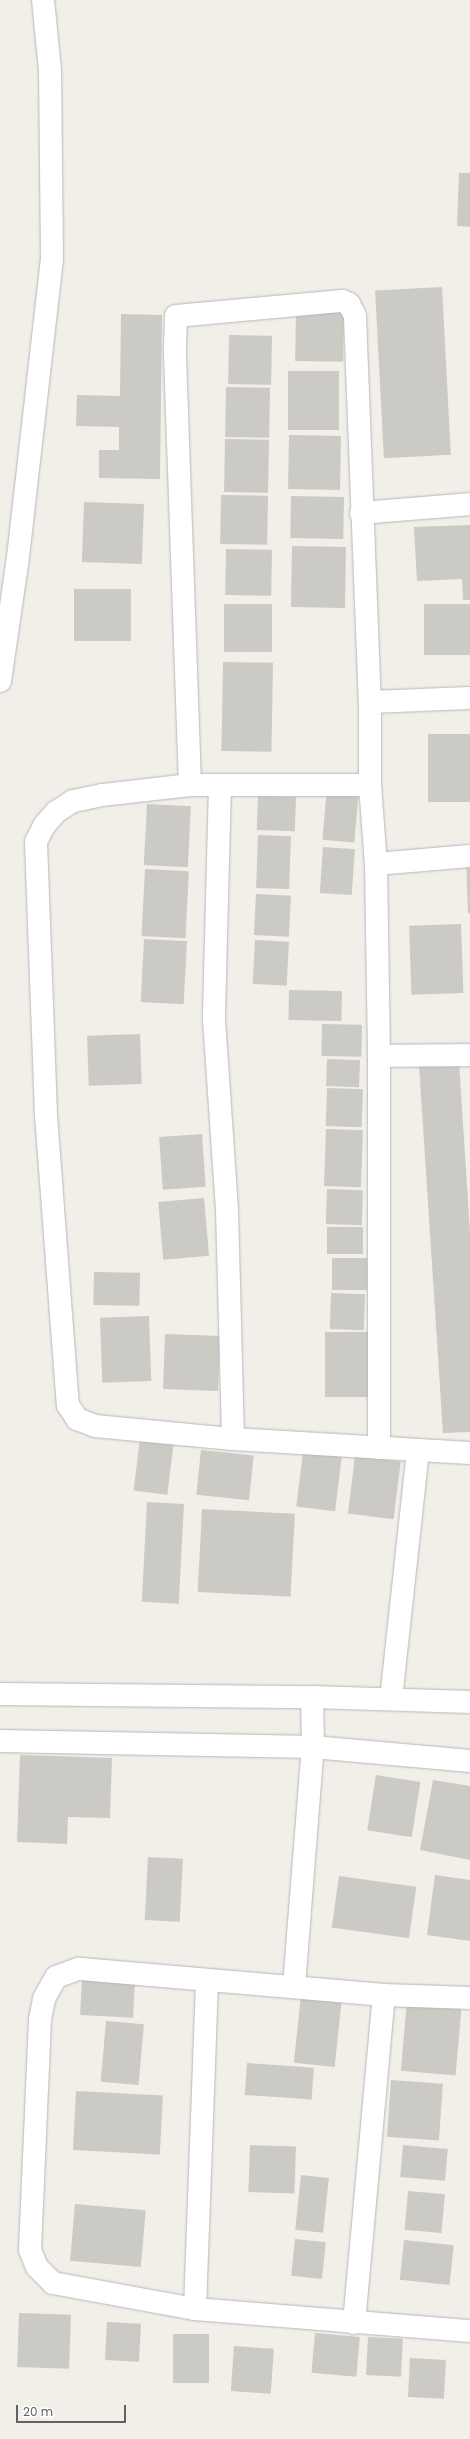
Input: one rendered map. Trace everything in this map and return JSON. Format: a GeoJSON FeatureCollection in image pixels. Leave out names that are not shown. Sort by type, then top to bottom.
{"type":"FeatureCollection","features":[{"type":"Feature","properties":{"kind":"street"},"geometry":{"type":"LineString","coordinates":[[0,681],[18,556],[52,259],[50,70],[43,0]]}},
{"type":"Feature","properties":{"kind":"street"},"geometry":{"type":"LineString","coordinates":[[190,785],[175,348],[176,316],[342,301],[349,304],[355,316],[361,513],[370,702],[370,785],[376,864],[379,1056],[379,1448]]}},
{"type":"Feature","properties":{"kind":"street"},"geometry":{"type":"LineString","coordinates":[[361,513],[470,504]]}},
{"type":"Feature","properties":{"kind":"street"},"geometry":{"type":"LineString","coordinates":[[370,702],[470,698]]}},
{"type":"Feature","properties":{"kind":"street"},"geometry":{"type":"LineString","coordinates":[[370,785],[190,785],[73,801],[56,812],[44,826],[36,842],[46,1115],[68,1404],[77,1419],[95,1426],[233,1439],[470,1453]]}},
{"type":"Feature","properties":{"kind":"street"},"geometry":{"type":"LineString","coordinates":[[220,785],[214,1018],[227,1209],[233,1439]]}},
{"type":"Feature","properties":{"kind":"street"},"geometry":{"type":"LineString","coordinates":[[376,864],[470,856]]}},
{"type":"Feature","properties":{"kind":"street"},"geometry":{"type":"LineString","coordinates":[[379,1056],[470,1055]]}},
{"type":"Feature","properties":{"kind":"street"},"geometry":{"type":"LineString","coordinates":[[391,1699],[418,1450]]}},
{"type":"Feature","properties":{"kind":"street"},"geometry":{"type":"LineString","coordinates":[[0,1694],[391,1699],[470,1702]]}},
{"type":"Feature","properties":{"kind":"street"},"geometry":{"type":"LineString","coordinates":[[294,1986],[313,1747],[312,1698]]}},
{"type":"Feature","properties":{"kind":"street"},"geometry":{"type":"LineString","coordinates":[[0,1741],[313,1747],[470,1761]]}},
{"type":"Feature","properties":{"kind":"street"},"geometry":{"type":"LineString","coordinates":[[470,1998],[384,1995],[294,1986],[78,1969],[56,1977],[44,1999],[40,2020],[30,2250],[37,2267],[53,2283],[195,2309],[470,2331]]}},
{"type":"Feature","properties":{"kind":"street"},"geometry":{"type":"LineString","coordinates":[[195,2309],[207,1980]]}},
{"type":"Feature","properties":{"kind":"street"},"geometry":{"type":"LineString","coordinates":[[354,2322],[384,1995]]}},
{"type":"Feature","properties":{"kind":"building"},"geometry":{"type":"Polygon","coordinates":[[[459,173],[470,173],[470,227],[457,226],[459,173]]]}},
{"type":"Feature","properties":{"kind":"building"},"geometry":{"type":"Polygon","coordinates":[[[442,287],[451,455],[384,458],[375,291],[442,287]]]}},
{"type":"Feature","properties":{"kind":"building"},"geometry":{"type":"Polygon","coordinates":[[[296,312],[344,313],[343,362],[295,361],[296,312]]]}},
{"type":"Feature","properties":{"kind":"building"},"geometry":{"type":"Polygon","coordinates":[[[121,314],[162,315],[160,479],[99,478],[99,450],[119,450],[119,427],[76,426],[77,395],[120,396],[121,314]]]}},
{"type":"Feature","properties":{"kind":"building"},"geometry":{"type":"Polygon","coordinates":[[[229,335],[272,336],[271,385],[228,384],[229,335]]]}},
{"type":"Feature","properties":{"kind":"building"},"geometry":{"type":"Polygon","coordinates":[[[288,371],[339,371],[339,430],[288,430],[288,371]]]}},
{"type":"Feature","properties":{"kind":"building"},"geometry":{"type":"Polygon","coordinates":[[[226,387],[270,388],[269,438],[225,437],[226,387]]]}},
{"type":"Feature","properties":{"kind":"building"},"geometry":{"type":"Polygon","coordinates":[[[289,435],[341,436],[340,490],[288,489],[289,435]]]}},
{"type":"Feature","properties":{"kind":"building"},"geometry":{"type":"Polygon","coordinates":[[[225,439],[269,440],[268,493],[224,492],[225,439]]]}},
{"type":"Feature","properties":{"kind":"building"},"geometry":{"type":"Polygon","coordinates":[[[221,495],[268,496],[267,545],[220,544],[221,495]]]}},
{"type":"Feature","properties":{"kind":"building"},"geometry":{"type":"Polygon","coordinates":[[[291,496],[344,497],[343,539],[290,538],[291,496]]]}},
{"type":"Feature","properties":{"kind":"building"},"geometry":{"type":"Polygon","coordinates":[[[84,502],[144,504],[142,564],[82,562],[84,502]]]}},
{"type":"Feature","properties":{"kind":"building"},"geometry":{"type":"Polygon","coordinates":[[[470,525],[470,600],[463,600],[462,579],[417,581],[414,527],[470,525]]]}},
{"type":"Feature","properties":{"kind":"building"},"geometry":{"type":"Polygon","coordinates":[[[292,546],[346,547],[345,608],[291,607],[292,546]]]}},
{"type":"Feature","properties":{"kind":"building"},"geometry":{"type":"Polygon","coordinates":[[[226,549],[272,550],[271,596],[225,595],[226,549]]]}},
{"type":"Feature","properties":{"kind":"building"},"geometry":{"type":"Polygon","coordinates":[[[74,589],[131,589],[131,641],[74,641],[74,589]]]}},
{"type":"Feature","properties":{"kind":"building"},"geometry":{"type":"Polygon","coordinates":[[[224,604],[272,604],[272,652],[224,652],[224,604]]]}},
{"type":"Feature","properties":{"kind":"building"},"geometry":{"type":"Polygon","coordinates":[[[424,604],[470,604],[470,655],[424,655],[424,604]]]}},
{"type":"Feature","properties":{"kind":"building"},"geometry":{"type":"Polygon","coordinates":[[[223,662],[273,663],[271,752],[221,751],[223,662]]]}},
{"type":"Feature","properties":{"kind":"building"},"geometry":{"type":"Polygon","coordinates":[[[428,734],[470,734],[470,802],[428,802],[428,734]]]}},
{"type":"Feature","properties":{"kind":"building"},"geometry":{"type":"Polygon","coordinates":[[[327,787],[359,790],[354,843],[322,840],[327,787]]]}},
{"type":"Feature","properties":{"kind":"building"},"geometry":{"type":"Polygon","coordinates":[[[258,796],[296,797],[295,831],[257,830],[258,796]]]}},
{"type":"Feature","properties":{"kind":"building"},"geometry":{"type":"Polygon","coordinates":[[[147,804],[191,806],[188,867],[144,865],[147,804]]]}},
{"type":"Feature","properties":{"kind":"building"},"geometry":{"type":"Polygon","coordinates":[[[258,835],[291,836],[289,889],[256,888],[258,835]]]}},
{"type":"Feature","properties":{"kind":"building"},"geometry":{"type":"Polygon","coordinates":[[[323,847],[355,849],[352,895],[320,893],[323,847]]]}},
{"type":"Feature","properties":{"kind":"building"},"geometry":{"type":"Polygon","coordinates":[[[466,858],[470,858],[470,913],[468,913],[466,858]]]}},
{"type":"Feature","properties":{"kind":"building"},"geometry":{"type":"Polygon","coordinates":[[[145,869],[189,871],[185,938],[141,936],[145,869]]]}},
{"type":"Feature","properties":{"kind":"building"},"geometry":{"type":"Polygon","coordinates":[[[256,894],[291,896],[289,937],[254,935],[256,894]]]}},
{"type":"Feature","properties":{"kind":"building"},"geometry":{"type":"Polygon","coordinates":[[[461,924],[463,993],[411,995],[409,926],[461,924]]]}},
{"type":"Feature","properties":{"kind":"building"},"geometry":{"type":"Polygon","coordinates":[[[144,939],[187,941],[184,1004],[141,1002],[144,939]]]}},
{"type":"Feature","properties":{"kind":"building"},"geometry":{"type":"Polygon","coordinates":[[[255,940],[289,942],[287,986],[253,984],[255,940]]]}},
{"type":"Feature","properties":{"kind":"building"},"geometry":{"type":"Polygon","coordinates":[[[289,990],[342,991],[341,1021],[288,1020],[289,990]]]}},
{"type":"Feature","properties":{"kind":"building"},"geometry":{"type":"Polygon","coordinates":[[[322,1024],[362,1025],[361,1057],[321,1056],[322,1024]]]}},
{"type":"Feature","properties":{"kind":"building"},"geometry":{"type":"Polygon","coordinates":[[[140,1034],[142,1084],[89,1086],[87,1036],[140,1034]]]}},
{"type":"Feature","properties":{"kind":"building"},"geometry":{"type":"Polygon","coordinates":[[[327,1059],[360,1060],[359,1087],[326,1086],[327,1059]]]}},
{"type":"Feature","properties":{"kind":"building"},"geometry":{"type":"Polygon","coordinates":[[[459,1062],[470,1232],[470,1432],[443,1433],[419,1065],[459,1062]]]}},
{"type":"Feature","properties":{"kind":"building"},"geometry":{"type":"Polygon","coordinates":[[[327,1088],[363,1089],[362,1127],[326,1126],[327,1088]]]}},
{"type":"Feature","properties":{"kind":"building"},"geometry":{"type":"Polygon","coordinates":[[[326,1129],[363,1130],[361,1187],[324,1186],[326,1129]]]}},
{"type":"Feature","properties":{"kind":"building"},"geometry":{"type":"Polygon","coordinates":[[[202,1134],[206,1187],[163,1190],[159,1137],[202,1134]]]}},
{"type":"Feature","properties":{"kind":"building"},"geometry":{"type":"Polygon","coordinates":[[[327,1189],[363,1190],[362,1225],[326,1224],[327,1189]]]}},
{"type":"Feature","properties":{"kind":"building"},"geometry":{"type":"Polygon","coordinates":[[[204,1198],[209,1256],[163,1260],[158,1202],[204,1198]]]}},
{"type":"Feature","properties":{"kind":"building"},"geometry":{"type":"Polygon","coordinates":[[[327,1227],[363,1227],[363,1254],[327,1254],[327,1227]]]}},
{"type":"Feature","properties":{"kind":"building"},"geometry":{"type":"Polygon","coordinates":[[[332,1258],[367,1258],[367,1290],[332,1290],[332,1258]]]}},
{"type":"Feature","properties":{"kind":"building"},"geometry":{"type":"Polygon","coordinates":[[[94,1272],[140,1273],[139,1306],[93,1305],[94,1272]]]}},
{"type":"Feature","properties":{"kind":"building"},"geometry":{"type":"Polygon","coordinates":[[[331,1293],[365,1294],[364,1330],[330,1329],[331,1293]]]}},
{"type":"Feature","properties":{"kind":"building"},"geometry":{"type":"Polygon","coordinates":[[[149,1316],[151,1381],[102,1383],[100,1318],[149,1316]]]}},
{"type":"Feature","properties":{"kind":"building"},"geometry":{"type":"Polygon","coordinates":[[[325,1332],[375,1332],[375,1397],[325,1397],[325,1332]]]}},
{"type":"Feature","properties":{"kind":"building"},"geometry":{"type":"Polygon","coordinates":[[[165,1334],[220,1336],[218,1391],[163,1389],[165,1334]]]}},
{"type":"Feature","properties":{"kind":"building"},"geometry":{"type":"Polygon","coordinates":[[[140,1438],[174,1442],[167,1495],[134,1491],[140,1438]]]}},
{"type":"Feature","properties":{"kind":"building"},"geometry":{"type":"Polygon","coordinates":[[[201,1450],[254,1456],[249,1500],[196,1495],[201,1450]]]}},
{"type":"Feature","properties":{"kind":"building"},"geometry":{"type":"Polygon","coordinates":[[[303,1452],[342,1457],[335,1511],[296,1507],[303,1452]]]}},
{"type":"Feature","properties":{"kind":"building"},"geometry":{"type":"Polygon","coordinates":[[[355,1456],[401,1462],[394,1519],[348,1514],[355,1456]]]}},
{"type":"Feature","properties":{"kind":"building"},"geometry":{"type":"Polygon","coordinates":[[[147,1502],[184,1504],[179,1604],[142,1602],[147,1502]]]}},
{"type":"Feature","properties":{"kind":"building"},"geometry":{"type":"Polygon","coordinates":[[[202,1509],[295,1514],[291,1597],[198,1592],[202,1509]]]}},
{"type":"Feature","properties":{"kind":"building"},"geometry":{"type":"Polygon","coordinates":[[[20,1755],[112,1758],[110,1818],[68,1817],[67,1844],[17,1842],[20,1755]]]}},
{"type":"Feature","properties":{"kind":"building"},"geometry":{"type":"Polygon","coordinates":[[[376,1775],[420,1782],[412,1837],[367,1830],[376,1775]]]}},
{"type":"Feature","properties":{"kind":"building"},"geometry":{"type":"Polygon","coordinates":[[[433,1780],[470,1786],[470,1860],[420,1850],[433,1780]]]}},
{"type":"Feature","properties":{"kind":"building"},"geometry":{"type":"Polygon","coordinates":[[[148,1857],[183,1859],[180,1922],[145,1920],[148,1857]]]}},
{"type":"Feature","properties":{"kind":"building"},"geometry":{"type":"Polygon","coordinates":[[[435,1875],[470,1880],[470,1941],[427,1935],[435,1875]]]}},
{"type":"Feature","properties":{"kind":"building"},"geometry":{"type":"Polygon","coordinates":[[[339,1876],[416,1887],[409,1938],[332,1927],[339,1876]]]}},
{"type":"Feature","properties":{"kind":"building"},"geometry":{"type":"Polygon","coordinates":[[[82,1979],[135,1982],[133,2018],[80,2015],[82,1979]]]}},
{"type":"Feature","properties":{"kind":"building"},"geometry":{"type":"Polygon","coordinates":[[[301,1995],[342,1999],[335,2067],[294,2063],[301,1995]]]}},
{"type":"Feature","properties":{"kind":"building"},"geometry":{"type":"Polygon","coordinates":[[[407,2000],[462,2005],[456,2076],[401,2071],[407,2000]]]}},
{"type":"Feature","properties":{"kind":"building"},"geometry":{"type":"Polygon","coordinates":[[[106,2021],[144,2024],[139,2085],[101,2082],[106,2021]]]}},
{"type":"Feature","properties":{"kind":"building"},"geometry":{"type":"Polygon","coordinates":[[[247,2063],[314,2068],[312,2100],[245,2095],[247,2063]]]}},
{"type":"Feature","properties":{"kind":"building"},"geometry":{"type":"Polygon","coordinates":[[[391,2080],[443,2084],[439,2140],[387,2137],[391,2080]]]}},
{"type":"Feature","properties":{"kind":"building"},"geometry":{"type":"Polygon","coordinates":[[[76,2091],[163,2096],[160,2154],[73,2150],[76,2091]]]}},
{"type":"Feature","properties":{"kind":"building"},"geometry":{"type":"Polygon","coordinates":[[[250,2145],[296,2147],[294,2194],[248,2192],[250,2145]]]}},
{"type":"Feature","properties":{"kind":"building"},"geometry":{"type":"Polygon","coordinates":[[[403,2145],[448,2149],[445,2181],[400,2177],[403,2145]]]}},
{"type":"Feature","properties":{"kind":"building"},"geometry":{"type":"Polygon","coordinates":[[[301,2175],[329,2178],[323,2233],[295,2230],[301,2175]]]}},
{"type":"Feature","properties":{"kind":"building"},"geometry":{"type":"Polygon","coordinates":[[[408,2191],[445,2194],[441,2233],[405,2230],[408,2191]]]}},
{"type":"Feature","properties":{"kind":"building"},"geometry":{"type":"Polygon","coordinates":[[[75,2204],[146,2210],[141,2267],[70,2261],[75,2204]]]}},
{"type":"Feature","properties":{"kind":"building"},"geometry":{"type":"Polygon","coordinates":[[[295,2239],[326,2242],[322,2279],[291,2276],[295,2239]]]}},
{"type":"Feature","properties":{"kind":"building"},"geometry":{"type":"Polygon","coordinates":[[[404,2240],[454,2245],[450,2285],[400,2280],[404,2240]]]}},
{"type":"Feature","properties":{"kind":"building"},"geometry":{"type":"Polygon","coordinates":[[[19,2313],[71,2315],[69,2369],[17,2367],[19,2313]]]}},
{"type":"Feature","properties":{"kind":"building"},"geometry":{"type":"Polygon","coordinates":[[[107,2322],[141,2324],[139,2362],[105,2360],[107,2322]]]}},
{"type":"Feature","properties":{"kind":"building"},"geometry":{"type":"Polygon","coordinates":[[[315,2333],[360,2337],[356,2377],[312,2373],[315,2333]]]}},
{"type":"Feature","properties":{"kind":"building"},"geometry":{"type":"Polygon","coordinates":[[[173,2334],[209,2334],[209,2383],[173,2383],[173,2334]]]}},
{"type":"Feature","properties":{"kind":"building"},"geometry":{"type":"Polygon","coordinates":[[[368,2337],[403,2339],[401,2377],[366,2375],[368,2337]]]}},
{"type":"Feature","properties":{"kind":"building"},"geometry":{"type":"Polygon","coordinates":[[[234,2346],[274,2349],[271,2394],[231,2391],[234,2346]]]}},
{"type":"Feature","properties":{"kind":"building"},"geometry":{"type":"Polygon","coordinates":[[[410,2358],[446,2360],[444,2399],[408,2397],[410,2358]]]}}]}
